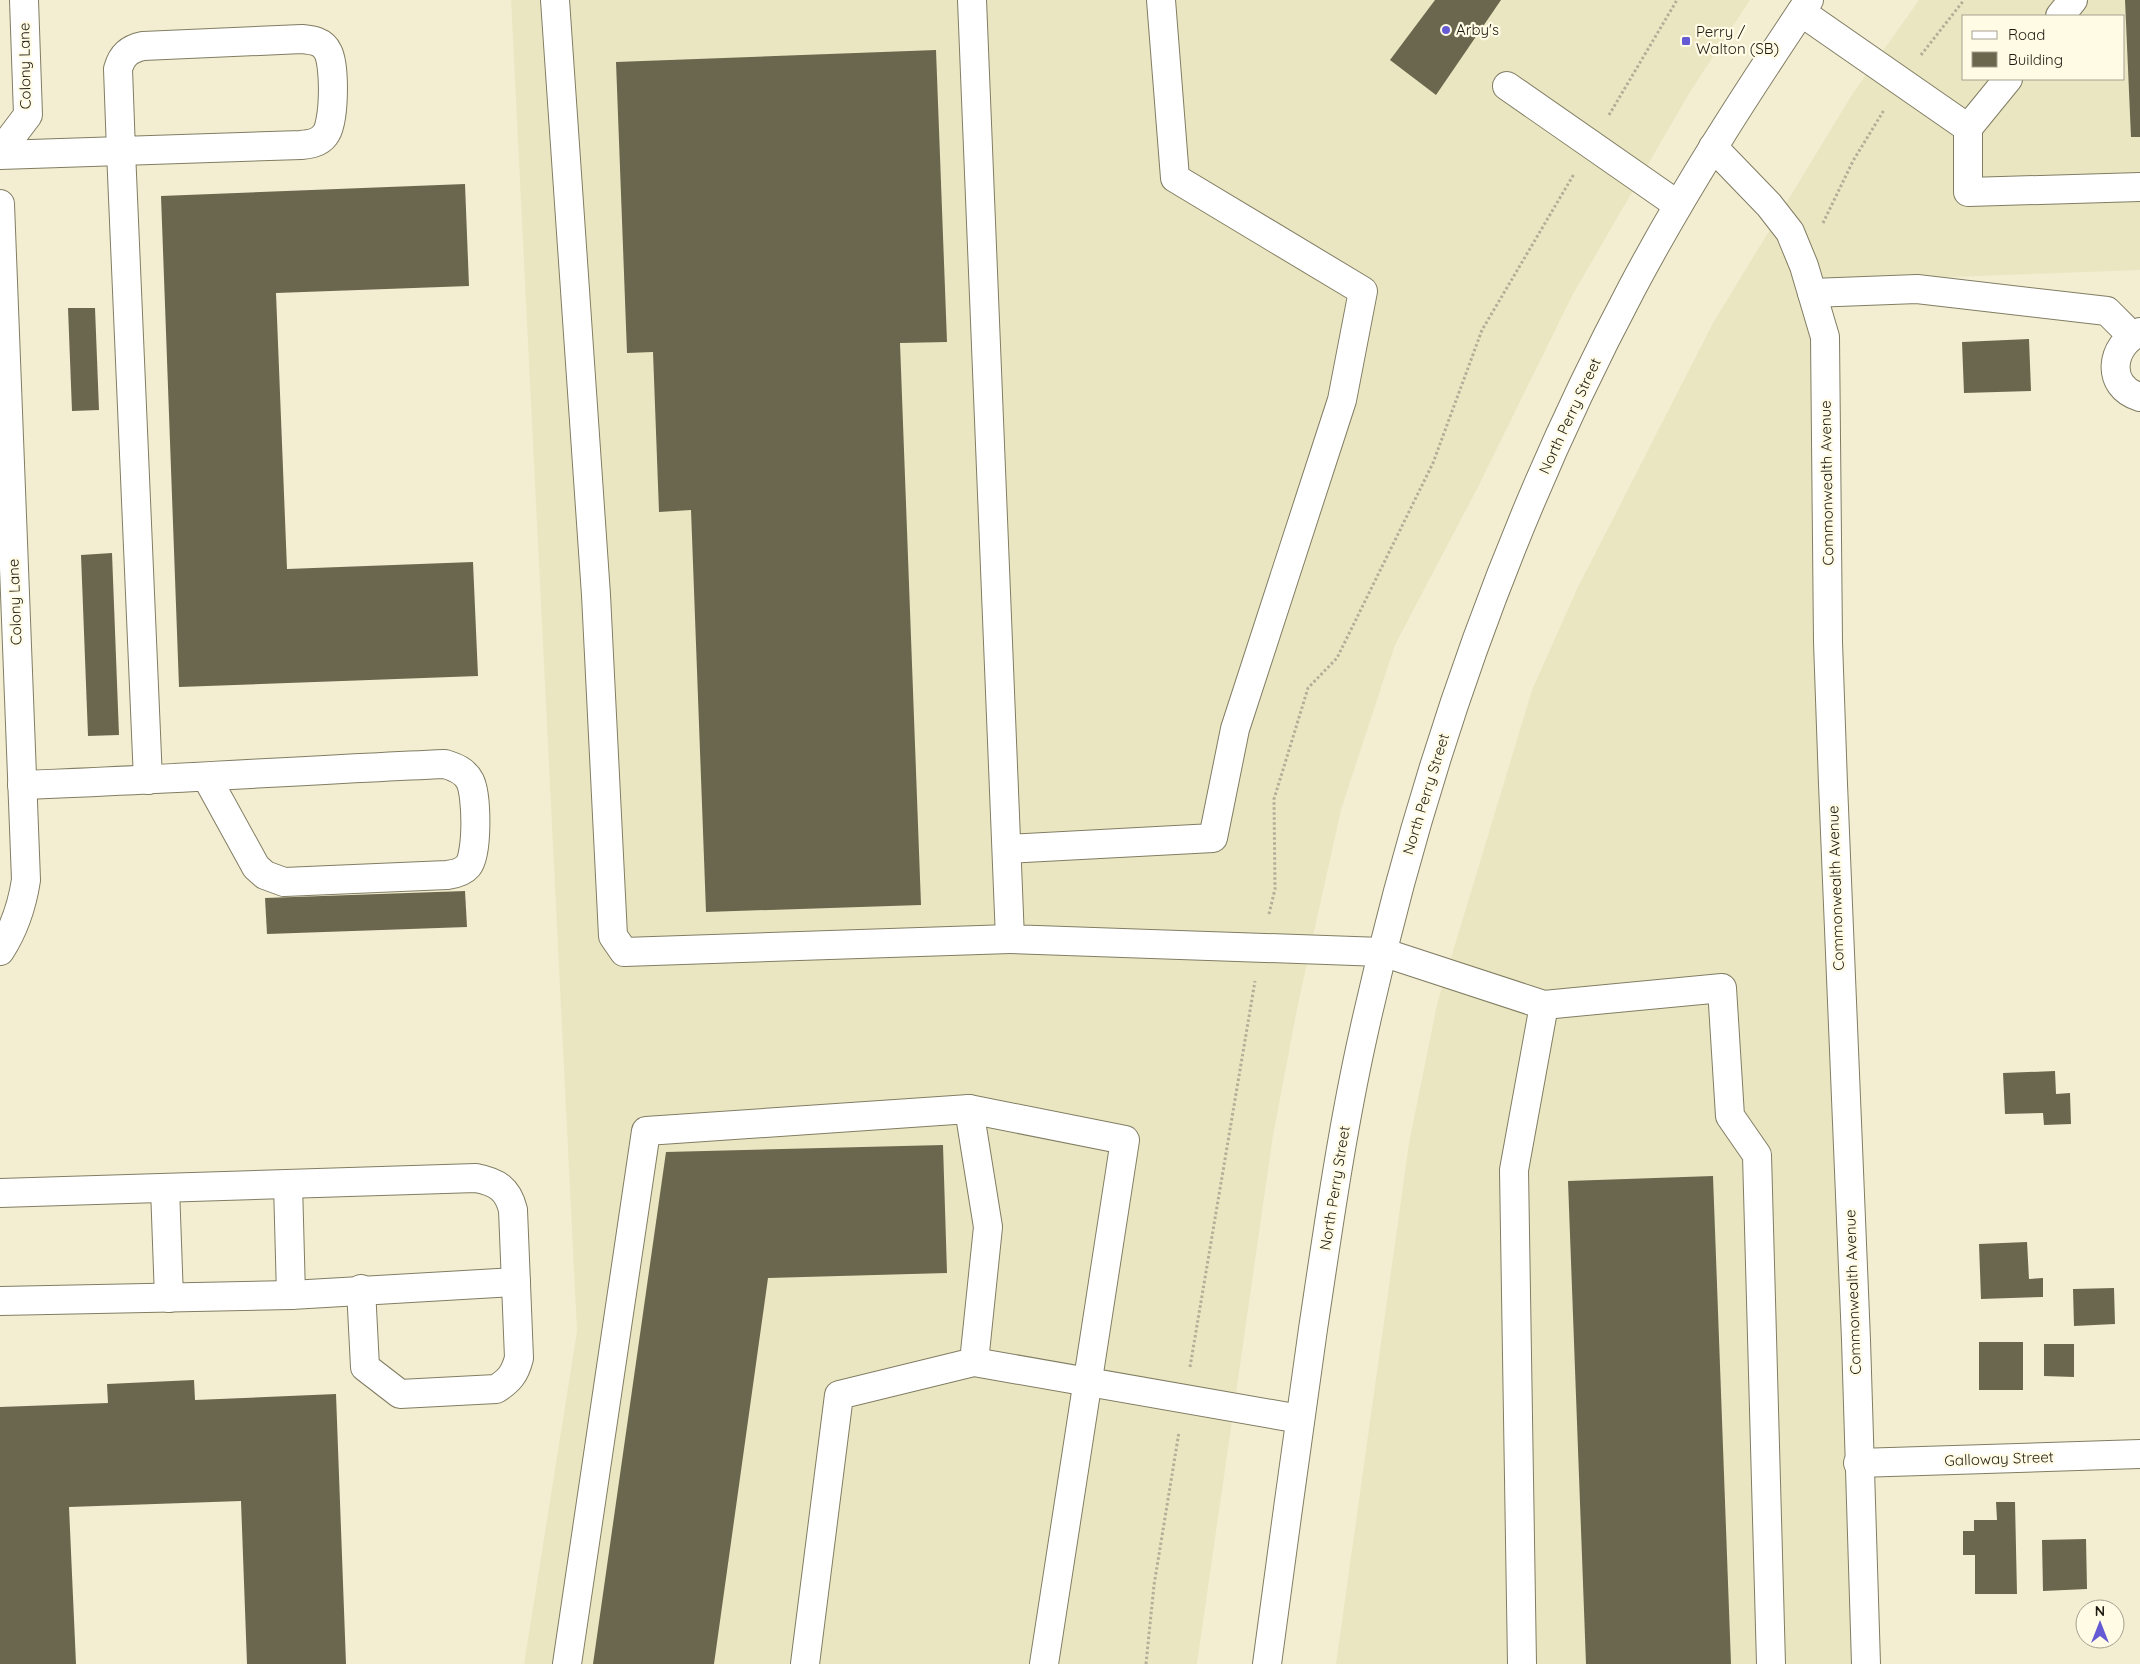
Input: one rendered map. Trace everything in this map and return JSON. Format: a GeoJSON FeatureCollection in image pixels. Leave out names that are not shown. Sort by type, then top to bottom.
{"type":"FeatureCollection","features":[{"type":"Feature","properties":{"kind":"street","name":"Colony Lane"},"geometry":{"type":"LineString","coordinates":[[0,154],[28,114],[24,0]]}},
{"type":"Feature","properties":{"kind":"street"},"geometry":{"type":"LineString","coordinates":[[555,0],[596,594],[613,936],[624,952],[1010,939],[1382,952],[1544,1005],[1722,988],[1730,1116],[1757,1155],[1771,1664]]}},
{"type":"Feature","properties":{"kind":"street"},"geometry":{"type":"LineString","coordinates":[[972,0],[1010,939]]}},
{"type":"Feature","properties":{"kind":"street"},"geometry":{"type":"LineString","coordinates":[[1007,849],[1213,838],[1235,729],[1342,400],[1363,291],[1175,178],[1161,0]]}},
{"type":"Feature","properties":{"kind":"street"},"geometry":{"type":"LineString","coordinates":[[2061,15],[2073,0]]}},
{"type":"Feature","properties":{"kind":"street"},"geometry":{"type":"LineString","coordinates":[[1805,6],[1902,82],[1968,128]]}},
{"type":"Feature","properties":{"kind":"street","name":"North Perry Street"},"geometry":{"type":"LineString","coordinates":[[1266,1664],[1300,1419],[1346,1119],[1382,952],[1430,775],[1488,608],[1533,497],[1592,367],[1678,205],[1744,98],[1805,6]]}},
{"type":"Feature","properties":{"kind":"street"},"geometry":{"type":"LineString","coordinates":[[0,154],[121,150],[301,145],[315,143],[324,136],[330,127],[331,62],[328,52],[322,44],[314,40],[302,39],[143,46],[132,48],[121,60],[118,69],[121,150],[148,780]]}},
{"type":"Feature","properties":{"kind":"street"},"geometry":{"type":"LineString","coordinates":[[2007,80],[1968,128],[1968,192],[2140,187]]}},
{"type":"Feature","properties":{"kind":"street"},"geometry":{"type":"LineString","coordinates":[[1507,86],[1678,205]]}},
{"type":"Feature","properties":{"kind":"street","name":"Commonwealth Avenue"},"geometry":{"type":"LineString","coordinates":[[1713,147],[1769,205],[1790,232],[1801,258],[1825,337],[1828,642],[1838,961],[1856,1340],[1858,1463],[1866,1664]]}},
{"type":"Feature","properties":{"kind":"street","name":"Colony Lane"},"geometry":{"type":"LineString","coordinates":[[0,204],[10,724],[22,785],[26,880],[22,905],[14,926],[0,951]]}},
{"type":"Feature","properties":{"kind":"street"},"geometry":{"type":"LineString","coordinates":[[1812,293],[1917,289],[2107,311],[2136,334],[2124,342],[2115,362],[2120,383],[2127,390],[2140,397]]}},
{"type":"Feature","properties":{"kind":"street"},"geometry":{"type":"LineString","coordinates":[[22,785],[206,778],[265,772],[445,764],[463,772],[470,780],[473,791],[475,848],[473,858],[468,867],[459,873],[447,875],[284,882],[274,880],[256,867],[206,778]]}},
{"type":"Feature","properties":{"kind":"street"},"geometry":{"type":"LineString","coordinates":[[1522,1664],[1514,1170],[1544,1005]]}},
{"type":"Feature","properties":{"kind":"street"},"geometry":{"type":"LineString","coordinates":[[969,1109],[988,1227],[974,1362]]}},
{"type":"Feature","properties":{"kind":"street"},"geometry":{"type":"LineString","coordinates":[[567,1664],[646,1130],[969,1109],[1125,1140],[1044,1664]]}},
{"type":"Feature","properties":{"kind":"street"},"geometry":{"type":"LineString","coordinates":[[0,1193],[476,1178],[491,1181],[502,1187],[510,1198],[519,1358],[516,1370],[508,1382],[496,1389],[482,1391],[400,1394],[365,1367],[361,1290]]}},
{"type":"Feature","properties":{"kind":"street"},"geometry":{"type":"LineString","coordinates":[[288,1184],[291,1295]]}},
{"type":"Feature","properties":{"kind":"street"},"geometry":{"type":"LineString","coordinates":[[165,1188],[168,1298]]}},
{"type":"Feature","properties":{"kind":"street"},"geometry":{"type":"LineString","coordinates":[[0,1301],[291,1295],[516,1282]]}},
{"type":"Feature","properties":{"kind":"street"},"geometry":{"type":"LineString","coordinates":[[805,1664],[839,1395],[974,1362],[1300,1419]]}},
{"type":"Feature","properties":{"kind":"street","name":"Galloway Street"},"geometry":{"type":"LineString","coordinates":[[1858,1463],[2140,1454]]}},
{"type":"Feature","properties":{"kind":"path"},"geometry":{"type":"LineString","coordinates":[[1146,1664],[1154,1585],[1262,948],[1275,889],[1274,799],[1308,688],[1338,658],[1433,463],[1482,330],[1677,0]]}},
{"type":"Feature","properties":{"kind":"path"},"geometry":{"type":"LineString","coordinates":[[1801,258],[1822,226],[1853,162],[1902,82],[1926,47],[1964,0]]}},
{"type":"Feature","properties":{"kind":"shaded area"},"geometry":{"type":"Polygon","coordinates":[[[511,0],[1750,0],[1690,92],[1572,296],[1478,487],[1395,645],[1341,810],[1298,1004],[1273,1136],[1197,1664],[524,1664],[577,1331],[511,0]]]}},
{"type":"Feature","properties":{"kind":"shaded area"},"geometry":{"type":"Polygon","coordinates":[[[1919,0],[2140,0],[2140,270],[1816,282],[1858,1664],[1336,1664],[1409,1143],[1437,1004],[1532,690],[1577,589],[1713,323],[1853,93],[1919,0]]]}},
{"type":"Feature","properties":{"kind":"building","name":"Arby's"},"geometry":{"type":"Polygon","coordinates":[[[1435,0],[1501,0],[1436,95],[1390,60],[1435,0]]]}},
{"type":"Feature","properties":{"kind":"building"},"geometry":{"type":"Polygon","coordinates":[[[2125,0],[2140,0],[2140,137],[2131,137],[2125,0]]]}},
{"type":"Feature","properties":{"kind":"building"},"geometry":{"type":"Polygon","coordinates":[[[936,50],[947,342],[900,343],[921,905],[706,912],[691,510],[659,512],[653,352],[627,353],[616,62],[936,50]]]}},
{"type":"Feature","properties":{"kind":"building"},"geometry":{"type":"Polygon","coordinates":[[[465,184],[469,286],[276,293],[287,569],[473,562],[478,676],[179,687],[161,196],[465,184]]]}},
{"type":"Feature","properties":{"kind":"building"},"geometry":{"type":"Polygon","coordinates":[[[68,308],[95,308],[99,410],[72,411],[68,308]]]}},
{"type":"Feature","properties":{"kind":"building"},"geometry":{"type":"Polygon","coordinates":[[[2029,339],[2031,391],[1964,393],[1962,342],[2029,339]]]}},
{"type":"Feature","properties":{"kind":"building"},"geometry":{"type":"Polygon","coordinates":[[[112,553],[119,735],[88,736],[81,555],[112,553]]]}},
{"type":"Feature","properties":{"kind":"building"},"geometry":{"type":"Polygon","coordinates":[[[465,891],[467,927],[267,934],[265,898],[465,891]]]}},
{"type":"Feature","properties":{"kind":"building"},"geometry":{"type":"Polygon","coordinates":[[[2055,1071],[2056,1094],[2070,1093],[2071,1124],[2044,1125],[2043,1113],[2005,1114],[2003,1073],[2055,1071]]]}},
{"type":"Feature","properties":{"kind":"building"},"geometry":{"type":"Polygon","coordinates":[[[943,1145],[947,1273],[768,1278],[714,1664],[593,1664],[666,1152],[943,1145]]]}},
{"type":"Feature","properties":{"kind":"building"},"geometry":{"type":"Polygon","coordinates":[[[1713,1176],[1731,1664],[1586,1664],[1568,1181],[1713,1176]]]}},
{"type":"Feature","properties":{"kind":"building"},"geometry":{"type":"Polygon","coordinates":[[[2027,1242],[2029,1279],[2043,1278],[2043,1297],[1981,1299],[1979,1244],[2027,1242]]]}},
{"type":"Feature","properties":{"kind":"building"},"geometry":{"type":"Polygon","coordinates":[[[2114,1288],[2115,1324],[2074,1326],[2073,1289],[2114,1288]]]}},
{"type":"Feature","properties":{"kind":"building"},"geometry":{"type":"Polygon","coordinates":[[[1979,1342],[2023,1342],[2023,1390],[1979,1390],[1979,1342]]]}},
{"type":"Feature","properties":{"kind":"building"},"geometry":{"type":"Polygon","coordinates":[[[2044,1344],[2074,1344],[2074,1377],[2044,1376],[2044,1344]]]}},
{"type":"Feature","properties":{"kind":"building"},"geometry":{"type":"Polygon","coordinates":[[[194,1380],[195,1400],[336,1394],[346,1664],[247,1664],[241,1501],[69,1507],[76,1664],[0,1664],[0,1407],[108,1403],[107,1384],[194,1380]]]}},
{"type":"Feature","properties":{"kind":"building"},"geometry":{"type":"Polygon","coordinates":[[[1996,1502],[2015,1502],[2017,1594],[1975,1594],[1975,1555],[1963,1555],[1963,1531],[1974,1531],[1974,1520],[1997,1520],[1996,1502]]]}},
{"type":"Feature","properties":{"kind":"building"},"geometry":{"type":"Polygon","coordinates":[[[2086,1539],[2087,1589],[2043,1591],[2042,1540],[2086,1539]]]}},
{"type":"Feature","properties":{"kind":"place","name":"Arby's"},"geometry":{"type":"Point","coordinates":[1446,30]}},
{"type":"Feature","properties":{"kind":"place","name":"Perry / Walton (SB)"},"geometry":{"type":"Point","coordinates":[1686,41]}}]}
